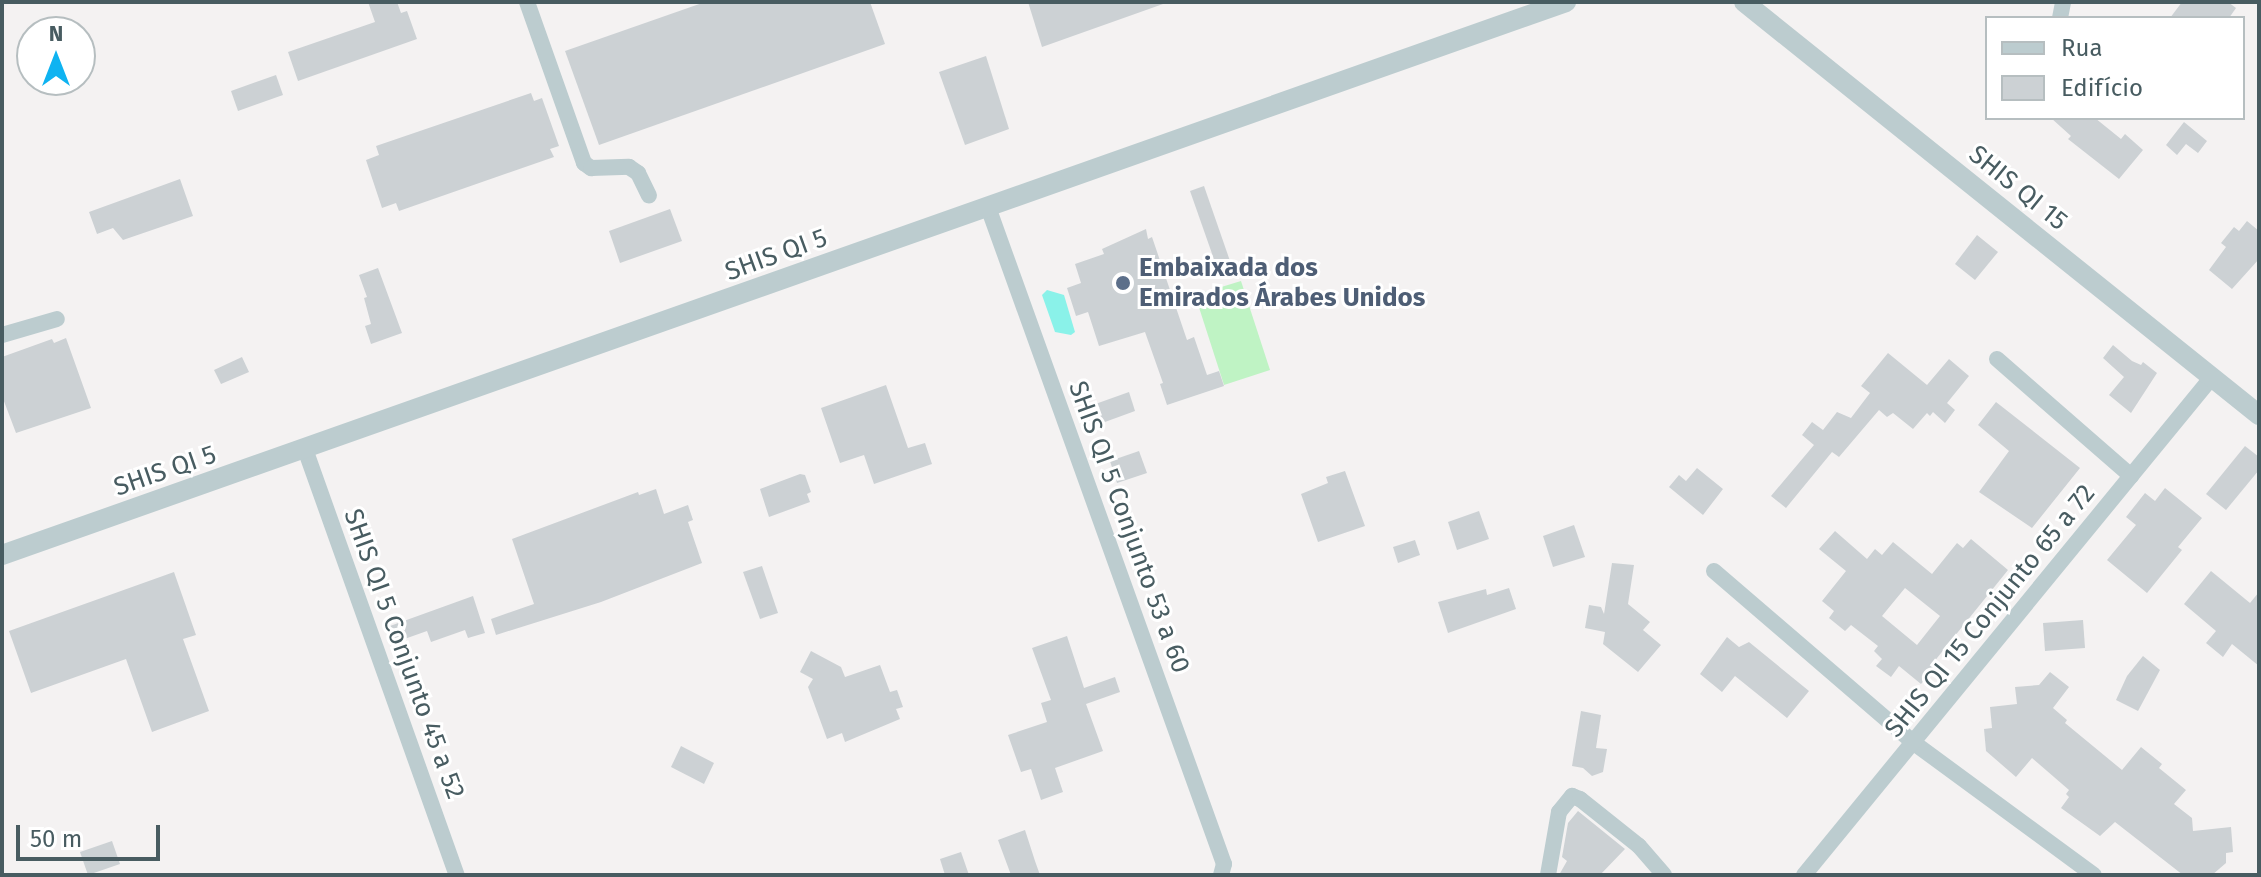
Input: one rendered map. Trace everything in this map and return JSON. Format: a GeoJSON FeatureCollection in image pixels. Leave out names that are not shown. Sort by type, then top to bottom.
{"type":"FeatureCollection","features":[{"type":"Feature","properties":{"kind":"street"},"geometry":{"type":"LineString","coordinates":[[527,2],[584,163],[591,168],[629,167],[638,173],[649,196]]}},
{"type":"Feature","properties":{"kind":"street","name":"SHIS QI 5"},"geometry":{"type":"LineString","coordinates":[[2,555],[1566,2]]}},
{"type":"Feature","properties":{"kind":"street","name":"SHIS QI 15"},"geometry":{"type":"LineString","coordinates":[[1744,2],[2259,415]]}},
{"type":"Feature","properties":{"kind":"street","name":"SHIS QI 5 Conjunto 53 a 60"},"geometry":{"type":"LineString","coordinates":[[988,207],[1223,870]]}},
{"type":"Feature","properties":{"kind":"street"},"geometry":{"type":"LineString","coordinates":[[2,335],[57,319]]}},
{"type":"Feature","properties":{"kind":"street"},"geometry":{"type":"LineString","coordinates":[[1997,359],[2131,476]]}},
{"type":"Feature","properties":{"kind":"street","name":"SHIS QI 15 Conjunto 65 a 72"},"geometry":{"type":"LineString","coordinates":[[1804,875],[2212,377]]}},
{"type":"Feature","properties":{"kind":"street","name":"SHIS QI 5 Conjunto 45 a 52"},"geometry":{"type":"LineString","coordinates":[[305,449],[457,875]]}},
{"type":"Feature","properties":{"kind":"street"},"geometry":{"type":"LineString","coordinates":[[1714,571],[1914,743],[2094,875]]}},
{"type":"Feature","properties":{"kind":"street"},"geometry":{"type":"LineString","coordinates":[[1548,875],[1559,812],[1572,796],[1639,846],[1664,875]]}},
{"type":"Feature","properties":{"kind":"green space"},"geometry":{"type":"Polygon","coordinates":[[[1241,281],[1270,370],[1224,385],[1195,295],[1241,281]]]}},
{"type":"Feature","properties":{"kind":"water"},"geometry":{"type":"Polygon","coordinates":[[[1047,290],[1064,295],[1075,332],[1071,335],[1055,332],[1042,295],[1047,290]]]}},
{"type":"Feature","properties":{"kind":"building"},"geometry":{"type":"Polygon","coordinates":[[[368,2],[397,2],[401,13],[407,11],[417,39],[298,81],[288,52],[375,22],[368,2]]]}},
{"type":"Feature","properties":{"kind":"building"},"geometry":{"type":"Polygon","coordinates":[[[705,2],[870,2],[885,44],[599,145],[565,51],[705,2]]]}},
{"type":"Feature","properties":{"kind":"building"},"geometry":{"type":"Polygon","coordinates":[[[1028,2],[1163,2],[1163,4],[1042,47],[1028,2]]]}},
{"type":"Feature","properties":{"kind":"building"},"geometry":{"type":"Polygon","coordinates":[[[2182,2],[2228,2],[2236,8],[2230,16],[2172,16],[2182,2]]]}},
{"type":"Feature","properties":{"kind":"building"},"geometry":{"type":"Polygon","coordinates":[[[986,56],[1009,129],[965,145],[939,72],[986,56]]]}},
{"type":"Feature","properties":{"kind":"building"},"geometry":{"type":"Polygon","coordinates":[[[276,75],[283,95],[238,111],[231,91],[276,75]]]}},
{"type":"Feature","properties":{"kind":"building"},"geometry":{"type":"Polygon","coordinates":[[[531,93],[534,101],[542,98],[559,146],[550,149],[554,157],[399,211],[396,203],[382,208],[366,160],[379,155],[376,146],[531,93]]]}},
{"type":"Feature","properties":{"kind":"building"},"geometry":{"type":"Polygon","coordinates":[[[2053,120],[2097,120],[2121,139],[2125,134],[2143,150],[2119,179],[2068,139],[2071,136],[2053,120]]]}},
{"type":"Feature","properties":{"kind":"building"},"geometry":{"type":"Polygon","coordinates":[[[2184,122],[2207,141],[2198,153],[2186,144],[2177,155],[2166,145],[2184,122]]]}},
{"type":"Feature","properties":{"kind":"building"},"geometry":{"type":"Polygon","coordinates":[[[180,179],[193,216],[123,240],[113,228],[97,234],[89,212],[180,179]]]}},
{"type":"Feature","properties":{"kind":"building"},"geometry":{"type":"Polygon","coordinates":[[[1204,186],[1230,261],[1216,265],[1190,191],[1204,186]]]}},
{"type":"Feature","properties":{"kind":"building"},"geometry":{"type":"Polygon","coordinates":[[[670,209],[682,241],[620,263],[609,231],[670,209]]]}},
{"type":"Feature","properties":{"kind":"building"},"geometry":{"type":"Polygon","coordinates":[[[2247,221],[2259,231],[2259,259],[2232,289],[2209,270],[2226,247],[2221,243],[2234,227],[2239,231],[2247,221]]]}},
{"type":"Feature","properties":{"kind":"building"},"geometry":{"type":"Polygon","coordinates":[[[1146,229],[1148,239],[1152,237],[1187,340],[1194,337],[1207,375],[1219,371],[1224,386],[1167,405],[1160,384],[1163,383],[1145,332],[1099,346],[1088,312],[1076,316],[1067,288],[1081,283],[1075,264],[1104,254],[1102,249],[1146,229]]]}},
{"type":"Feature","properties":{"kind":"building"},"geometry":{"type":"Polygon","coordinates":[[[1977,235],[1998,252],[1975,280],[1955,264],[1977,235]]]}},
{"type":"Feature","properties":{"kind":"building"},"geometry":{"type":"Polygon","coordinates":[[[378,268],[402,333],[371,344],[365,326],[371,324],[364,298],[367,297],[359,275],[378,268]]]}},
{"type":"Feature","properties":{"kind":"building"},"geometry":{"type":"Polygon","coordinates":[[[66,338],[91,408],[16,433],[2,396],[2,357],[52,339],[54,343],[66,338]]]}},
{"type":"Feature","properties":{"kind":"building"},"geometry":{"type":"Polygon","coordinates":[[[2113,345],[2132,361],[2141,365],[2143,362],[2157,373],[2131,413],[2109,395],[2124,377],[2103,358],[2113,345]]]}},
{"type":"Feature","properties":{"kind":"building"},"geometry":{"type":"Polygon","coordinates":[[[1888,353],[1927,385],[1949,359],[1969,376],[1947,403],[1955,410],[1945,423],[1933,412],[1930,416],[1927,413],[1913,429],[1893,413],[1887,417],[1879,410],[1839,457],[1832,452],[1786,508],[1771,496],[1814,445],[1802,435],[1812,422],[1823,430],[1837,412],[1851,418],[1870,393],[1861,386],[1888,353]]]}},
{"type":"Feature","properties":{"kind":"building"},"geometry":{"type":"Polygon","coordinates":[[[242,357],[249,372],[221,384],[214,370],[242,357]]]}},
{"type":"Feature","properties":{"kind":"building"},"geometry":{"type":"Polygon","coordinates":[[[886,385],[908,448],[925,443],[932,464],[874,484],[864,455],[840,463],[821,408],[886,385]]]}},
{"type":"Feature","properties":{"kind":"building"},"geometry":{"type":"Polygon","coordinates":[[[1129,392],[1135,411],[1094,426],[1087,407],[1129,392]]]}},
{"type":"Feature","properties":{"kind":"building"},"geometry":{"type":"Polygon","coordinates":[[[1996,402],[2080,468],[2032,528],[1979,492],[2009,451],[1978,425],[1996,402]]]}},
{"type":"Feature","properties":{"kind":"building"},"geometry":{"type":"Polygon","coordinates":[[[2245,446],[2259,457],[2259,470],[2226,510],[2206,494],[2245,446]]]}},
{"type":"Feature","properties":{"kind":"building"},"geometry":{"type":"Polygon","coordinates":[[[1139,451],[1147,473],[1117,483],[1110,461],[1139,451]]]}},
{"type":"Feature","properties":{"kind":"building"},"geometry":{"type":"Polygon","coordinates":[[[1697,468],[1723,489],[1703,515],[1669,487],[1679,475],[1686,481],[1697,468]]]}},
{"type":"Feature","properties":{"kind":"building"},"geometry":{"type":"Polygon","coordinates":[[[1345,471],[1365,526],[1318,542],[1301,494],[1328,483],[1326,477],[1345,471]]]}},
{"type":"Feature","properties":{"kind":"building"},"geometry":{"type":"Polygon","coordinates":[[[800,474],[805,475],[811,492],[807,494],[810,502],[769,517],[760,489],[800,474]]]}},
{"type":"Feature","properties":{"kind":"building"},"geometry":{"type":"Polygon","coordinates":[[[2165,488],[2202,518],[2178,547],[2182,550],[2147,593],[2107,560],[2136,525],[2126,517],[2145,493],[2155,501],[2165,488]]]}},
{"type":"Feature","properties":{"kind":"building"},"geometry":{"type":"Polygon","coordinates":[[[656,489],[664,514],[688,505],[693,520],[688,522],[702,563],[601,602],[496,635],[491,619],[534,604],[512,539],[638,492],[639,495],[656,489]]]}},
{"type":"Feature","properties":{"kind":"building"},"geometry":{"type":"Polygon","coordinates":[[[1479,511],[1489,539],[1457,550],[1448,522],[1479,511]]]}},
{"type":"Feature","properties":{"kind":"building"},"geometry":{"type":"Polygon","coordinates":[[[1574,525],[1585,557],[1553,567],[1543,536],[1574,525]]]}},
{"type":"Feature","properties":{"kind":"building"},"geometry":{"type":"Polygon","coordinates":[[[1835,531],[1867,559],[1875,549],[1882,555],[1893,542],[1932,574],[1957,543],[1963,548],[1971,539],[2008,570],[1933,663],[1936,666],[1921,684],[1899,666],[1891,677],[1876,666],[1882,659],[1874,651],[1878,646],[1851,625],[1845,631],[1829,618],[1834,611],[1822,601],[1846,571],[1819,549],[1835,531]],[[1905,588],[1882,616],[1917,645],[1940,616],[1905,588]]]}},
{"type":"Feature","properties":{"kind":"building"},"geometry":{"type":"Polygon","coordinates":[[[1415,540],[1420,555],[1398,563],[1393,547],[1415,540]]]}},
{"type":"Feature","properties":{"kind":"building"},"geometry":{"type":"Polygon","coordinates":[[[1612,563],[1634,565],[1628,604],[1650,622],[1643,630],[1661,645],[1638,672],[1603,644],[1605,632],[1585,628],[1589,605],[1601,607],[1604,614],[1612,563]]]}},
{"type":"Feature","properties":{"kind":"building"},"geometry":{"type":"Polygon","coordinates":[[[762,566],[778,613],[760,619],[743,572],[762,566]]]}},
{"type":"Feature","properties":{"kind":"building"},"geometry":{"type":"Polygon","coordinates":[[[2211,571],[2250,603],[2259,592],[2259,666],[2232,644],[2223,657],[2206,643],[2216,631],[2184,604],[2211,571]]]}},
{"type":"Feature","properties":{"kind":"building"},"geometry":{"type":"Polygon","coordinates":[[[174,572],[196,635],[183,639],[209,711],[152,732],[126,659],[31,693],[9,631],[174,572]]]}},
{"type":"Feature","properties":{"kind":"building"},"geometry":{"type":"Polygon","coordinates":[[[1509,588],[1516,609],[1448,633],[1438,602],[1486,589],[1487,595],[1509,588]]]}},
{"type":"Feature","properties":{"kind":"building"},"geometry":{"type":"Polygon","coordinates":[[[473,596],[485,633],[468,638],[465,630],[431,642],[427,631],[396,642],[390,626],[473,596]]]}},
{"type":"Feature","properties":{"kind":"building"},"geometry":{"type":"Polygon","coordinates":[[[2083,620],[2085,648],[2045,651],[2043,623],[2083,620]]]}},
{"type":"Feature","properties":{"kind":"building"},"geometry":{"type":"Polygon","coordinates":[[[1067,636],[1084,688],[1115,677],[1120,692],[1086,704],[1103,751],[1055,768],[1063,792],[1041,800],[1031,769],[1021,772],[1008,735],[1047,722],[1041,703],[1051,700],[1032,648],[1067,636]]]}},
{"type":"Feature","properties":{"kind":"building"},"geometry":{"type":"Polygon","coordinates":[[[1727,637],[1739,647],[1749,642],[1809,691],[1787,718],[1735,676],[1722,692],[1700,674],[1727,637]]]}},
{"type":"Feature","properties":{"kind":"building"},"geometry":{"type":"Polygon","coordinates":[[[811,651],[841,667],[845,677],[880,665],[890,692],[897,690],[903,707],[896,709],[900,719],[845,742],[842,733],[827,739],[808,687],[813,679],[800,672],[811,651]]]}},
{"type":"Feature","properties":{"kind":"building"},"geometry":{"type":"Polygon","coordinates":[[[2143,656],[2160,670],[2138,711],[2116,700],[2127,676],[2143,656]]]}},
{"type":"Feature","properties":{"kind":"building"},"geometry":{"type":"Polygon","coordinates":[[[2050,672],[2069,687],[2053,708],[2067,720],[2065,723],[2122,770],[2141,747],[2162,764],[2159,768],[2186,790],[2174,804],[2192,818],[2193,831],[2231,827],[2233,852],[2226,853],[2226,863],[2212,875],[2183,875],[2115,822],[2100,836],[2061,808],[2069,797],[2066,794],[2069,790],[2032,758],[2016,777],[1986,751],[1984,729],[1992,728],[1990,707],[2017,704],[2015,687],[2039,685],[2050,672]]]}},
{"type":"Feature","properties":{"kind":"building"},"geometry":{"type":"Polygon","coordinates":[[[1581,711],[1601,715],[1596,748],[1607,749],[1603,772],[1592,776],[1583,768],[1572,766],[1581,711]]]}},
{"type":"Feature","properties":{"kind":"building"},"geometry":{"type":"Polygon","coordinates":[[[681,746],[714,763],[704,784],[671,767],[681,746]]]}},
{"type":"Feature","properties":{"kind":"building"},"geometry":{"type":"Polygon","coordinates":[[[1578,811],[1625,849],[1600,875],[1559,875],[1567,861],[1562,857],[1568,823],[1578,811]]]}},
{"type":"Feature","properties":{"kind":"building"},"geometry":{"type":"Polygon","coordinates":[[[1025,830],[1040,875],[1011,875],[998,840],[1025,830]]]}},
{"type":"Feature","properties":{"kind":"building"},"geometry":{"type":"Polygon","coordinates":[[[112,841],[120,864],[88,875],[80,852],[112,841]]]}},
{"type":"Feature","properties":{"kind":"building"},"geometry":{"type":"Polygon","coordinates":[[[961,852],[969,875],[945,875],[940,859],[961,852]]]}},
{"type":"Feature","properties":{"kind":"place","name":"Embaixada dos Emirados Árabes Unidos"},"geometry":{"type":"Point","coordinates":[1123,283]}}]}
